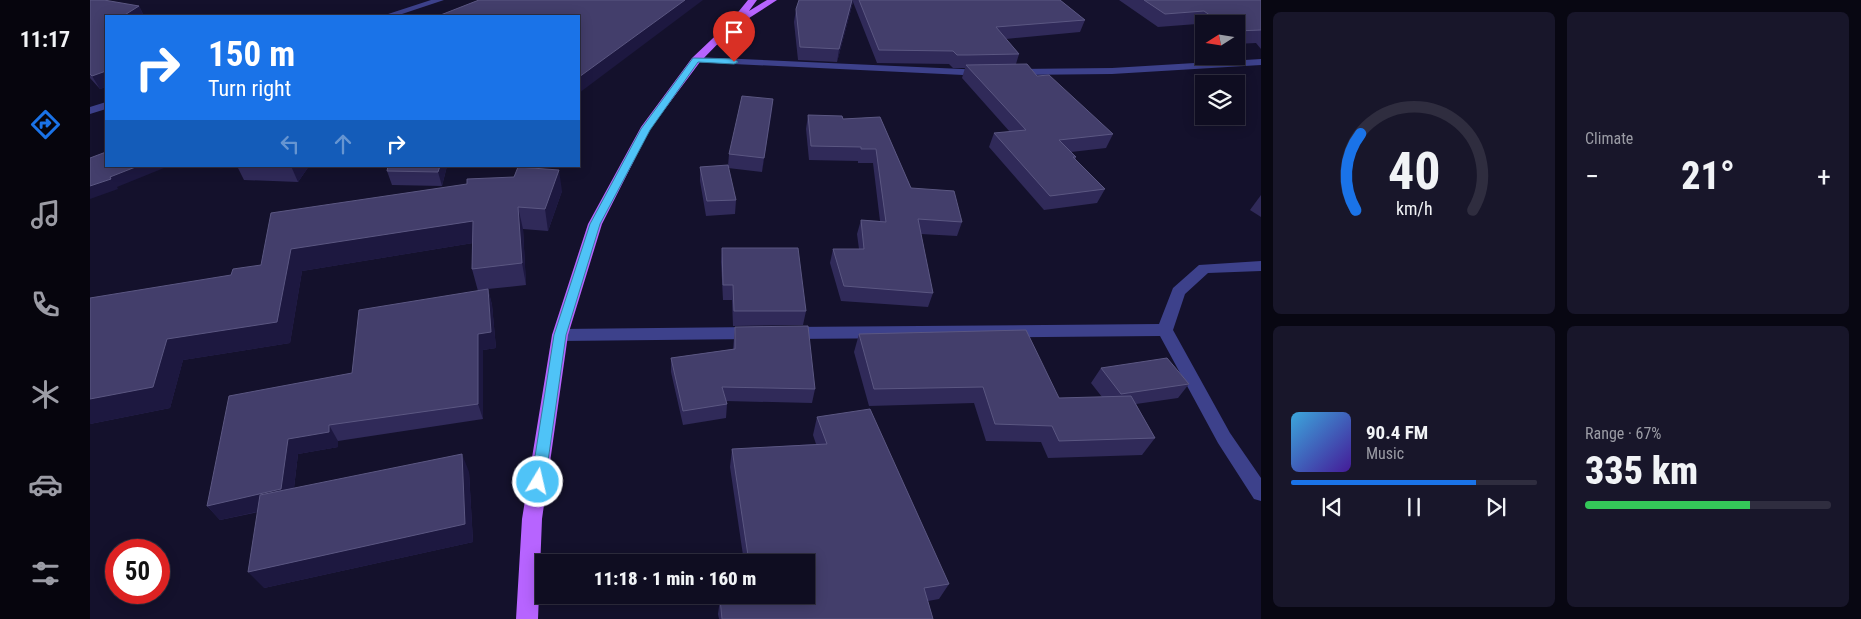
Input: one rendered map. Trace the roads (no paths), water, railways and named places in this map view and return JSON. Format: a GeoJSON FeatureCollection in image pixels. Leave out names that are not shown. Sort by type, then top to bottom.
{"type":"FeatureCollection","features":[{"type":"Feature","properties":{"kind":"main road"},"geometry":{"type":"LineString","coordinates":[[527,619],[532,519],[560,335],[595,224],[645,129],[696,60],[733,24],[753,0]]}},
{"type":"Feature","properties":{"kind":"main road"},"geometry":{"type":"LineString","coordinates":[[733,24],[773,0]]}},
{"type":"Feature","properties":{"kind":"street"},"geometry":{"type":"LineString","coordinates":[[390,15],[440,0]]}},
{"type":"Feature","properties":{"kind":"street"},"geometry":{"type":"LineString","coordinates":[[696,60],[964,73],[1112,71],[1261,62]]}},
{"type":"Feature","properties":{"kind":"street"},"geometry":{"type":"LineString","coordinates":[[90,110],[105,105]]}},
{"type":"Feature","properties":{"kind":"street"},"geometry":{"type":"LineString","coordinates":[[1261,266],[1204,268],[1178,292],[1165,330],[1224,438],[1261,493]]}},
{"type":"Feature","properties":{"kind":"street"},"geometry":{"type":"LineString","coordinates":[[560,335],[1165,330]]}}]}
